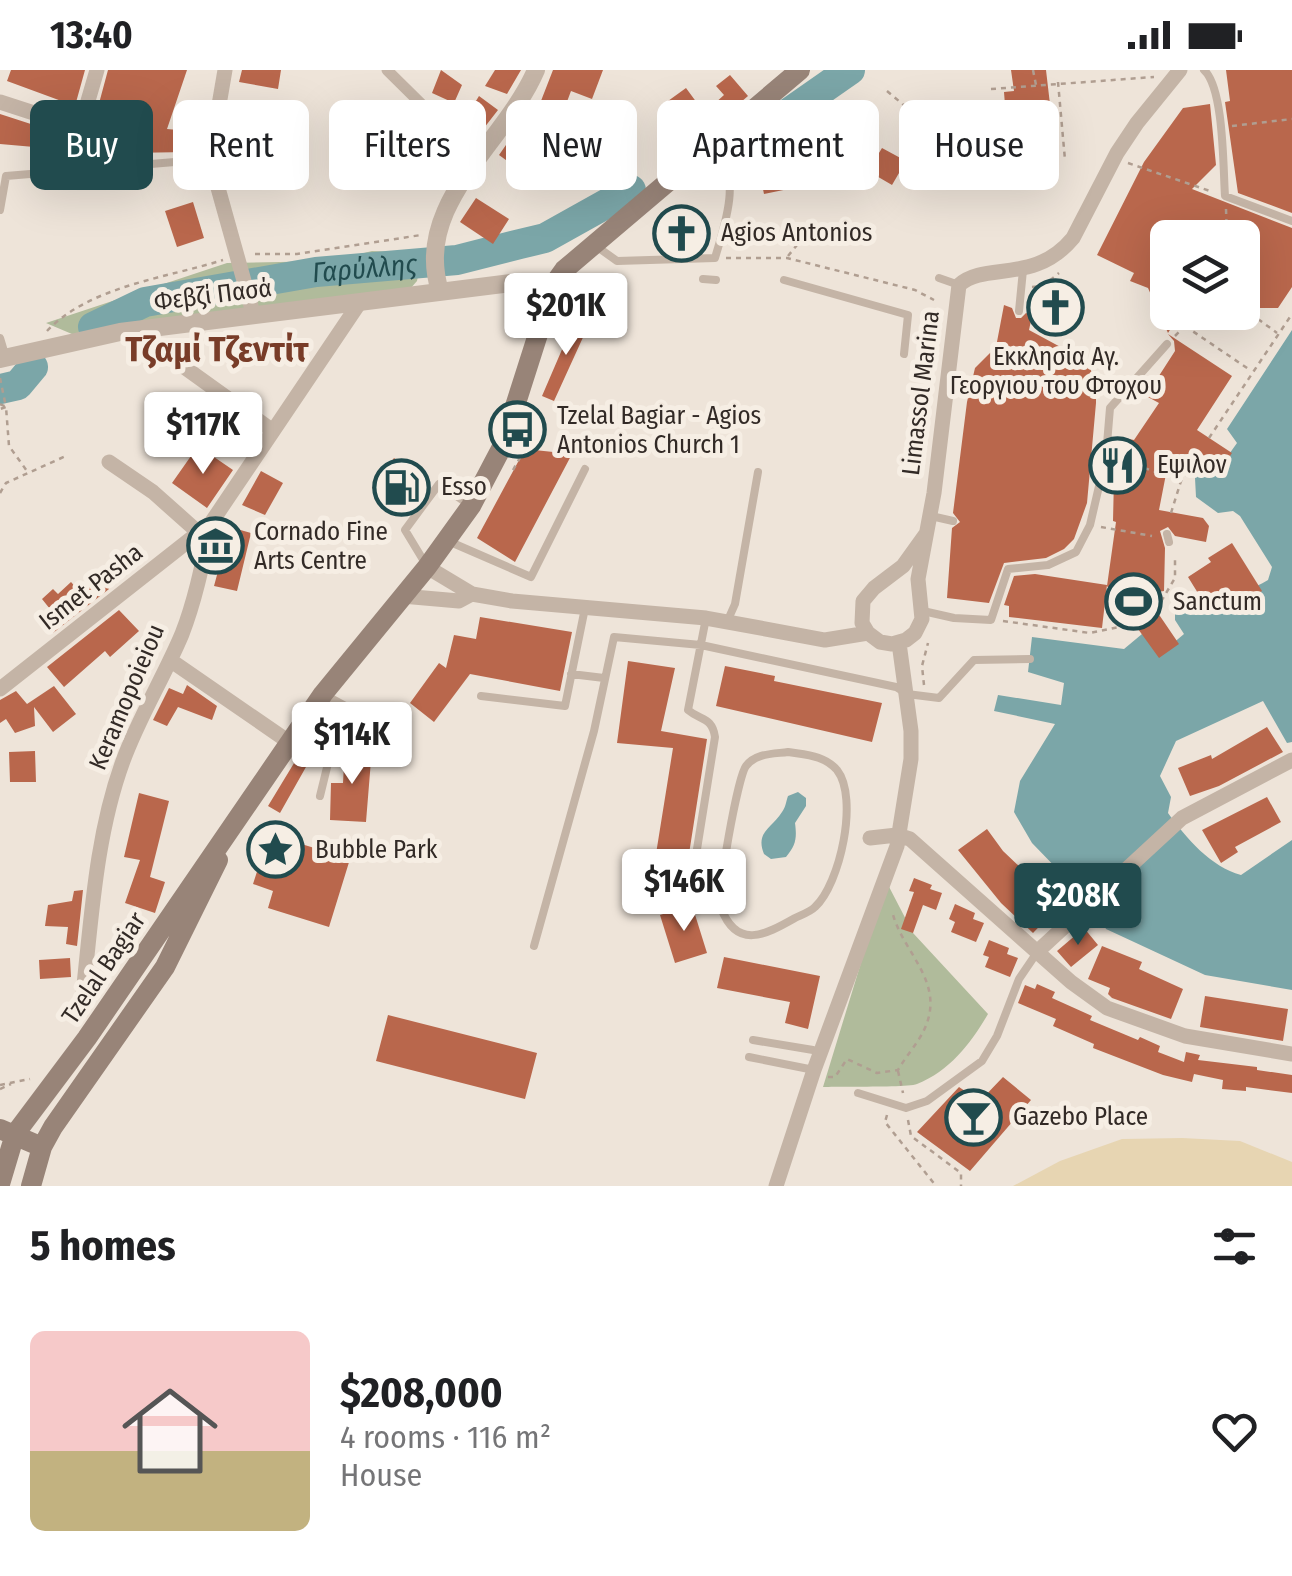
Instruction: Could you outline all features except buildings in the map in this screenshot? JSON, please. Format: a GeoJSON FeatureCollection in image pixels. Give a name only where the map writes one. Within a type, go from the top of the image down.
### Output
{"type":"FeatureCollection","features":[{"type":"Feature","properties":{"kind":"main road"},"geometry":{"type":"LineString","coordinates":[[770,100],[800,70]]}},
{"type":"Feature","properties":{"kind":"main road"},"geometry":{"type":"LineString","coordinates":[[554,284],[564,270],[659,190]]}},
{"type":"Feature","properties":{"kind":"main road","name":"Tzelal Bagiar"},"geometry":{"type":"LineString","coordinates":[[7,1132],[87,1038],[323,694],[428,567],[472,506],[507,434],[554,284]]}},
{"type":"Feature","properties":{"kind":"main road","name":"Tzelal Bagiar"},"geometry":{"type":"LineString","coordinates":[[31,1186],[42,1147],[165,967],[232,829]]}},
{"type":"Feature","properties":{"kind":"main road"},"geometry":{"type":"LineString","coordinates":[[0,1184],[7,1132],[42,1147]]}},
{"type":"Feature","properties":{"kind":"street"},"geometry":{"type":"LineString","coordinates":[[0,102],[77,127],[97,70]]}},
{"type":"Feature","properties":{"kind":"street"},"geometry":{"type":"LineString","coordinates":[[221,100],[225,70]]}},
{"type":"Feature","properties":{"kind":"street"},"geometry":{"type":"LineString","coordinates":[[387,70],[417,100]]}},
{"type":"Feature","properties":{"kind":"street"},"geometry":{"type":"LineString","coordinates":[[486,150],[512,116],[536,70]]}},
{"type":"Feature","properties":{"kind":"street","name":"Limassol Marina"},"geometry":{"type":"LineString","coordinates":[[899,643],[915,633],[920,604],[960,286],[973,278],[1023,270],[1050,260],[1072,238],[1118,153],[1178,73]]}},
{"type":"Feature","properties":{"kind":"street"},"geometry":{"type":"LineString","coordinates":[[216,190],[251,305]]}},
{"type":"Feature","properties":{"kind":"street"},"geometry":{"type":"LineString","coordinates":[[438,285],[434,251],[437,232],[443,212],[458,190]]}},
{"type":"Feature","properties":{"kind":"street","name":"Φεβζί Πασά"},"geometry":{"type":"LineString","coordinates":[[3,358],[251,305],[360,302],[438,285],[554,284]]}},
{"type":"Feature","properties":{"kind":"street"},"geometry":{"type":"LineString","coordinates":[[109,462],[205,528],[360,302]]}},
{"type":"Feature","properties":{"kind":"street"},"geometry":{"type":"LineString","coordinates":[[159,349],[273,431]]}},
{"type":"Feature","properties":{"kind":"street","name":"Keramopoieiou"},"geometry":{"type":"LineString","coordinates":[[81,1012],[100,851],[113,793],[196,594],[205,528]]}},
{"type":"Feature","properties":{"kind":"street","name":"Ismet Pasha"},"geometry":{"type":"LineString","coordinates":[[0,689],[205,528]]}},
{"type":"Feature","properties":{"kind":"street","name":"Limassol Marina"},"geometry":{"type":"LineString","coordinates":[[868,632],[861,617],[863,601],[904,566],[926,534]]}},
{"type":"Feature","properties":{"kind":"street"},"geometry":{"type":"LineString","coordinates":[[428,567],[472,594],[706,618],[825,640],[868,632],[884,643],[899,643],[911,759],[897,846],[766,1186]]}},
{"type":"Feature","properties":{"kind":"street"},"geometry":{"type":"LineString","coordinates":[[883,583],[902,584],[920,604]]}},
{"type":"Feature","properties":{"kind":"street"},"geometry":{"type":"LineString","coordinates":[[402,596],[458,601],[472,594]]}},
{"type":"Feature","properties":{"kind":"street"},"geometry":{"type":"LineString","coordinates":[[170,660],[289,742]]}},
{"type":"Feature","properties":{"kind":"street"},"geometry":{"type":"LineString","coordinates":[[1038,951],[1182,818],[1292,760]]}},
{"type":"Feature","properties":{"kind":"street"},"geometry":{"type":"LineString","coordinates":[[776,1186],[813,1072],[813,1050],[889,844],[897,835]]}},
{"type":"Feature","properties":{"kind":"street"},"geometry":{"type":"LineString","coordinates":[[870,838],[910,838],[1090,997],[1122,1015],[1184,1036],[1292,1054]]}},
{"type":"Feature","properties":{"kind":"lane"},"geometry":{"type":"LineString","coordinates":[[1204,70],[1212,77],[1225,196],[1292,221]]}},
{"type":"Feature","properties":{"kind":"lane"},"geometry":{"type":"LineString","coordinates":[[0,210],[6,176],[173,162]]}},
{"type":"Feature","properties":{"kind":"lane"},"geometry":{"type":"LineString","coordinates":[[594,245],[616,261],[715,258],[727,218],[729,190]]}},
{"type":"Feature","properties":{"kind":"lane"},"geometry":{"type":"LineString","coordinates":[[1019,311],[1023,270]]}},
{"type":"Feature","properties":{"kind":"lane"},"geometry":{"type":"LineString","coordinates":[[939,278],[960,286]]}},
{"type":"Feature","properties":{"kind":"lane"},"geometry":{"type":"LineString","coordinates":[[703,279],[716,280]]}},
{"type":"Feature","properties":{"kind":"lane"},"geometry":{"type":"LineString","coordinates":[[784,280],[908,315],[904,354]]}},
{"type":"Feature","properties":{"kind":"lane"},"geometry":{"type":"LineString","coordinates":[[0,338],[3,358]]}},
{"type":"Feature","properties":{"kind":"lane"},"geometry":{"type":"LineString","coordinates":[[920,604],[954,618],[991,620],[1008,570],[1048,565],[1076,552],[1090,525],[1106,456],[1110,408],[1167,344]]}},
{"type":"Feature","properties":{"kind":"lane"},"geometry":{"type":"LineString","coordinates":[[448,541],[531,577],[585,469]]}},
{"type":"Feature","properties":{"kind":"lane"},"geometry":{"type":"LineString","coordinates":[[727,622],[734,604],[758,472]]}},
{"type":"Feature","properties":{"kind":"lane"},"geometry":{"type":"LineString","coordinates":[[428,567],[405,530],[439,484],[472,506]]}},
{"type":"Feature","properties":{"kind":"lane"},"geometry":{"type":"LineString","coordinates":[[931,516],[952,520]]}},
{"type":"Feature","properties":{"kind":"lane"},"geometry":{"type":"LineString","coordinates":[[481,696],[566,706],[584,608]]}},
{"type":"Feature","properties":{"kind":"lane"},"geometry":{"type":"LineString","coordinates":[[693,874],[716,737],[708,719],[688,710],[706,618]]}},
{"type":"Feature","properties":{"kind":"lane"},"geometry":{"type":"LineString","coordinates":[[534,946],[594,731],[614,637],[701,645],[938,698],[974,660],[1030,659]]}},
{"type":"Feature","properties":{"kind":"lane"},"geometry":{"type":"LineString","coordinates":[[571,674],[604,678]]}},
{"type":"Feature","properties":{"kind":"lane"},"geometry":{"type":"LineString","coordinates":[[323,694],[342,706],[371,709]]}},
{"type":"Feature","properties":{"kind":"lane"},"geometry":{"type":"LineString","coordinates":[[320,796],[342,706]]}},
{"type":"Feature","properties":{"kind":"lane"},"geometry":{"type":"LineString","coordinates":[[788,752],[821,757],[836,769],[845,784],[844,838],[832,881],[815,907],[770,933],[752,936],[726,922],[718,901],[735,809],[744,768],[759,755],[788,752]]}},
{"type":"Feature","properties":{"kind":"lane"},"geometry":{"type":"LineString","coordinates":[[844,838],[870,838]]}},
{"type":"Feature","properties":{"kind":"lane"},"geometry":{"type":"LineString","coordinates":[[858,1093],[906,1108],[927,1101],[982,1060],[997,1036],[1019,979],[1038,951]]}},
{"type":"Feature","properties":{"kind":"lane"},"geometry":{"type":"LineString","coordinates":[[753,1040],[813,1050]]}},
{"type":"Feature","properties":{"kind":"lane"},"geometry":{"type":"LineString","coordinates":[[749,1057],[813,1072]]}},
{"type":"Feature","properties":{"kind":"path"},"geometry":{"type":"LineString","coordinates":[[1033,70],[1036,86]]}},
{"type":"Feature","properties":{"kind":"path"},"geometry":{"type":"LineString","coordinates":[[992,89],[1178,73]]}},
{"type":"Feature","properties":{"kind":"path"},"geometry":{"type":"LineString","coordinates":[[1058,82],[1065,160]]}},
{"type":"Feature","properties":{"kind":"path"},"geometry":{"type":"LineString","coordinates":[[887,91],[899,101]]}},
{"type":"Feature","properties":{"kind":"path"},"geometry":{"type":"LineString","coordinates":[[1220,127],[1292,119]]}},
{"type":"Feature","properties":{"kind":"path"},"geometry":{"type":"LineString","coordinates":[[1121,171],[1134,151]]}},
{"type":"Feature","properties":{"kind":"path"},"geometry":{"type":"LineString","coordinates":[[1127,162],[1225,196],[1226,220]]}},
{"type":"Feature","properties":{"kind":"path"},"geometry":{"type":"LineString","coordinates":[[45,333],[66,313],[101,298],[239,259],[437,232]]}},
{"type":"Feature","properties":{"kind":"path"},"geometry":{"type":"LineString","coordinates":[[788,258],[801,240]]}},
{"type":"Feature","properties":{"kind":"path"},"geometry":{"type":"LineString","coordinates":[[715,258],[788,258],[914,290],[934,300]]}},
{"type":"Feature","properties":{"kind":"path"},"geometry":{"type":"LineString","coordinates":[[1022,288],[1043,286],[1064,268]]}},
{"type":"Feature","properties":{"kind":"path"},"geometry":{"type":"LineString","coordinates":[[575,298],[608,284]]}},
{"type":"Feature","properties":{"kind":"path"},"geometry":{"type":"LineString","coordinates":[[1209,438],[1292,314]]}},
{"type":"Feature","properties":{"kind":"path"},"geometry":{"type":"LineString","coordinates":[[1260,321],[1278,334]]}},
{"type":"Feature","properties":{"kind":"path"},"geometry":{"type":"LineString","coordinates":[[1167,344],[1181,330]]}},
{"type":"Feature","properties":{"kind":"path"},"geometry":{"type":"LineString","coordinates":[[1191,330],[1253,372]]}},
{"type":"Feature","properties":{"kind":"path"},"geometry":{"type":"LineString","coordinates":[[0,378],[1,404]]}},
{"type":"Feature","properties":{"kind":"path"},"geometry":{"type":"LineString","coordinates":[[1,404],[6,406]]}},
{"type":"Feature","properties":{"kind":"path"},"geometry":{"type":"LineString","coordinates":[[1,404],[6,406]]}},
{"type":"Feature","properties":{"kind":"path"},"geometry":{"type":"LineString","coordinates":[[6,406],[10,446],[28,472]]}},
{"type":"Feature","properties":{"kind":"path"},"geometry":{"type":"LineString","coordinates":[[1172,512],[1181,480],[1199,452]]}},
{"type":"Feature","properties":{"kind":"path"},"geometry":{"type":"LineString","coordinates":[[0,492],[6,483],[68,455]]}},
{"type":"Feature","properties":{"kind":"path"},"geometry":{"type":"LineString","coordinates":[[1122,460],[1181,480]]}},
{"type":"Feature","properties":{"kind":"path"},"geometry":{"type":"LineString","coordinates":[[1090,525],[1168,538],[1176,559],[1175,578],[1156,610]]}},
{"type":"Feature","properties":{"kind":"path"},"geometry":{"type":"LineString","coordinates":[[991,620],[1090,632],[1134,624]]}},
{"type":"Feature","properties":{"kind":"path"},"geometry":{"type":"LineString","coordinates":[[892,911],[895,925],[924,972],[932,996],[923,1032],[898,1070],[912,1136],[960,1173],[960,1186]]}},
{"type":"Feature","properties":{"kind":"path"},"geometry":{"type":"LineString","coordinates":[[813,1072],[835,1077],[847,1058],[877,1074],[898,1070]]}},
{"type":"Feature","properties":{"kind":"path"},"geometry":{"type":"LineString","coordinates":[[0,1087],[34,1078]]}},
{"type":"Feature","properties":{"kind":"path"},"geometry":{"type":"LineString","coordinates":[[888,1104],[886,1122],[936,1186]]}},
{"type":"Feature","properties":{"kind":"green space"},"geometry":{"type":"Polygon","coordinates":[[[372,251],[423,253],[417,281],[410,289],[79,337],[46,323],[227,263],[332,261],[372,251]]]}},
{"type":"Feature","properties":{"kind":"green space"},"geometry":{"type":"Polygon","coordinates":[[[886,881],[913,933],[988,1014],[958,1055],[940,1072],[917,1084],[823,1087],[886,881]]]}},
{"type":"Feature","properties":{"kind":"sand"},"geometry":{"type":"Polygon","coordinates":[[[1122,1139],[1240,1141],[1292,1162],[1292,1186],[1013,1186],[1060,1161],[1122,1139]]]}},
{"type":"Feature","properties":{"kind":"water"},"geometry":{"type":"Polygon","coordinates":[[[1292,330],[1292,742],[1287,743],[1263,701],[1176,741],[1160,776],[1171,797],[1168,813],[1200,850],[1230,871],[1241,875],[1292,840],[1292,990],[1205,975],[1106,929],[1097,910],[1032,843],[1014,812],[1020,781],[1055,724],[994,711],[998,695],[1061,705],[1064,683],[1028,672],[1032,637],[1124,649],[1142,634],[1165,650],[1184,634],[1175,614],[1268,580],[1272,567],[1240,516],[1233,511],[1218,513],[1196,497],[1195,478],[1207,456],[1227,457],[1237,443],[1227,429],[1292,330]]]}},
{"type":"Feature","properties":{"kind":"water"},"geometry":{"type":"Polygon","coordinates":[[[798,792],[806,798],[806,806],[795,823],[794,845],[786,857],[771,859],[764,854],[763,835],[783,810],[788,796],[798,792]]]}},
{"type":"Feature","properties":{"kind":"waterway","name":"Γαρύλλης"},"geometry":{"type":"LineString","coordinates":[[807,100],[850,70]]}},
{"type":"Feature","properties":{"kind":"waterway","name":"Γαρύλλης"},"geometry":{"type":"LineString","coordinates":[[93,327],[145,302],[316,272],[457,260],[545,238],[631,190]]}},
{"type":"Feature","properties":{"kind":"waterway","name":"Γαρύλλης"},"geometry":{"type":"LineString","coordinates":[[0,389],[18,385],[33,367]]}},
{"type":"Feature","properties":{"kind":"place","name":"Agios Antonios"},"geometry":{"type":"Point","coordinates":[682,233]}},
{"type":"Feature","properties":{"kind":"place","name":"Εκκλησία Αγ. Γεοργιου του Φτοχου"},"geometry":{"type":"Point","coordinates":[1056,308]}},
{"type":"Feature","properties":{"kind":"place","name":"Tzelal Bagiar - Agios Antonios Church 1"},"geometry":{"type":"Point","coordinates":[518,430]}},
{"type":"Feature","properties":{"kind":"place","name":"Εψιλον"},"geometry":{"type":"Point","coordinates":[1118,465]}},
{"type":"Feature","properties":{"kind":"place","name":"Esso"},"geometry":{"type":"Point","coordinates":[402,487]}},
{"type":"Feature","properties":{"kind":"place","name":"Cornado Fine Arts Centre"},"geometry":{"type":"Point","coordinates":[215,546]}},
{"type":"Feature","properties":{"kind":"place","name":"Sanctum"},"geometry":{"type":"Point","coordinates":[1134,602]}},
{"type":"Feature","properties":{"kind":"place","name":"Bubble Park"},"geometry":{"type":"Point","coordinates":[276,850]}},
{"type":"Feature","properties":{"kind":"place","name":"Gazebo Place"},"geometry":{"type":"Point","coordinates":[974,1117]}},
{"type":"Feature","properties":{"kind":"district","name":"Τζαμί Τζεντίτ"},"geometry":{"type":"Point","coordinates":[217,349]}}]}
